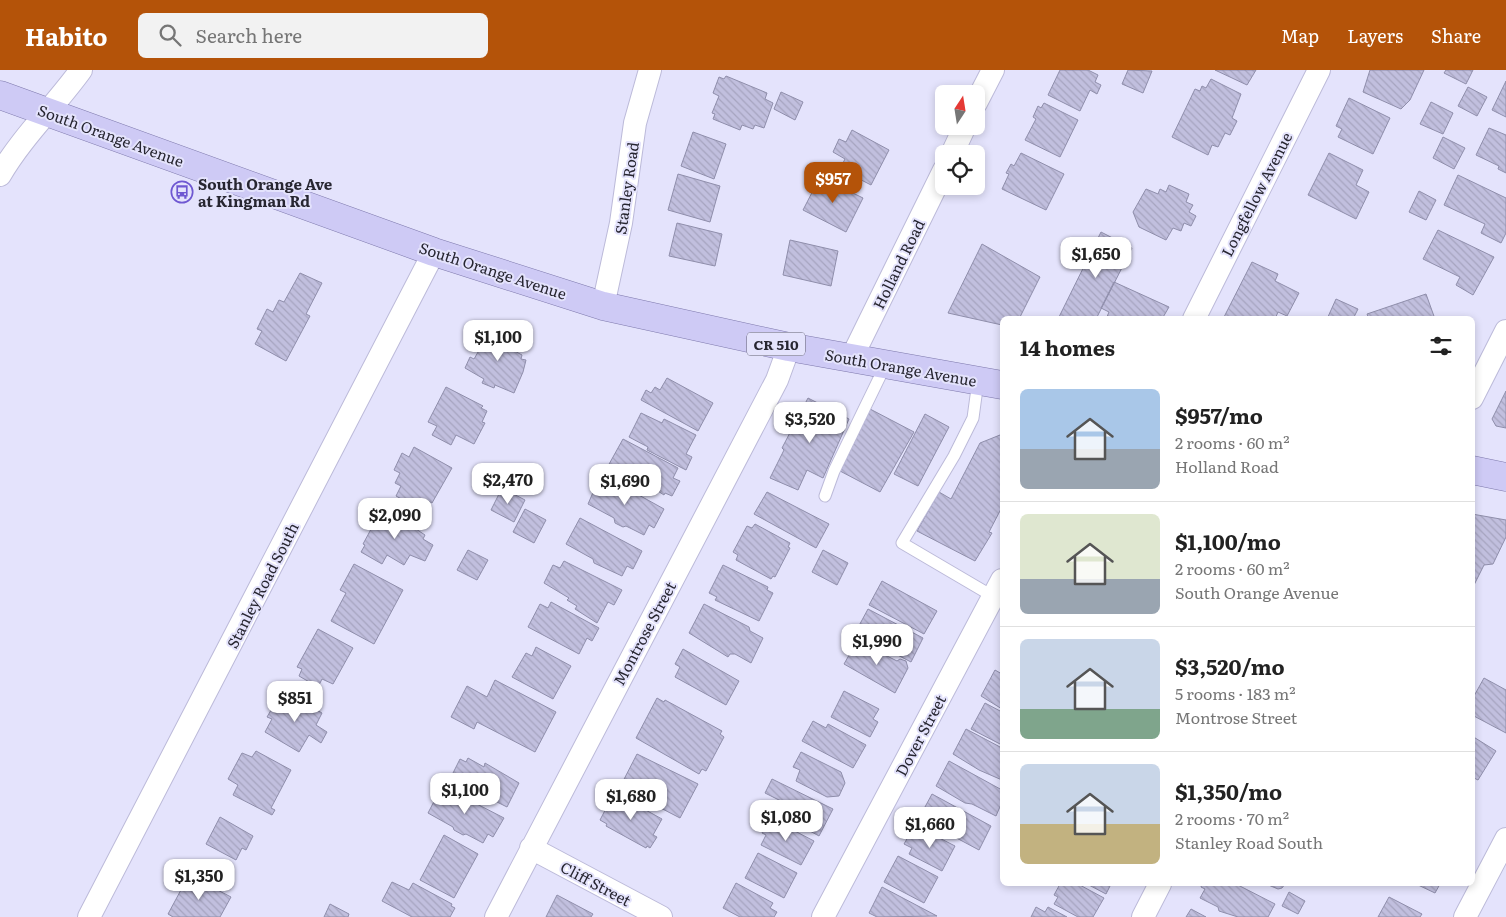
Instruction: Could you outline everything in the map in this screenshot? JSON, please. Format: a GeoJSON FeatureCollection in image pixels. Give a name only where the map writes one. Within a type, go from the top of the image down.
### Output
{"type":"FeatureCollection","features":[{"type":"Feature","properties":{"kind":"main road","name":"South Orange Avenue"},"geometry":{"type":"LineString","coordinates":[[0,95],[434,252],[603,306],[789,347],[990,383]]}},
{"type":"Feature","properties":{"kind":"main road"},"geometry":{"type":"LineString","coordinates":[[1475,471],[1506,477]]}},
{"type":"Feature","properties":{"kind":"street"},"geometry":{"type":"LineString","coordinates":[[0,175],[14,150],[49,112],[81,70]]}},
{"type":"Feature","properties":{"kind":"street","name":"Stanley Road"},"geometry":{"type":"LineString","coordinates":[[603,306],[620,232],[635,123],[650,70]]}},
{"type":"Feature","properties":{"kind":"street"},"geometry":{"type":"LineString","coordinates":[[985,86],[993,70]]}},
{"type":"Feature","properties":{"kind":"street","name":"Longfellow Avenue"},"geometry":{"type":"LineString","coordinates":[[1196,316],[1319,70]]}},
{"type":"Feature","properties":{"kind":"street","name":"Holland Road"},"geometry":{"type":"LineString","coordinates":[[852,358],[935,188]]}},
{"type":"Feature","properties":{"kind":"street","name":"Stanley Road South"},"geometry":{"type":"LineString","coordinates":[[90,917],[434,252]]}},
{"type":"Feature","properties":{"kind":"street"},"geometry":{"type":"LineString","coordinates":[[1475,392],[1506,331]]}},
{"type":"Feature","properties":{"kind":"street","name":"Montrose Street"},"geometry":{"type":"LineString","coordinates":[[496,917],[777,380],[789,347]]}},
{"type":"Feature","properties":{"kind":"street","name":"Dover Street"},"geometry":{"type":"LineString","coordinates":[[823,917],[998,588]]}},
{"type":"Feature","properties":{"kind":"street"},"geometry":{"type":"LineString","coordinates":[[1465,917],[1506,839]]}},
{"type":"Feature","properties":{"kind":"street","name":"Cliff Street"},"geometry":{"type":"LineString","coordinates":[[531,848],[661,917]]}},
{"type":"Feature","properties":{"kind":"street"},"geometry":{"type":"LineString","coordinates":[[1143,917],[1159,886]]}},
{"type":"Feature","properties":{"kind":"lane"},"geometry":{"type":"LineString","coordinates":[[825,496],[834,471],[886,363]]}},
{"type":"Feature","properties":{"kind":"lane"},"geometry":{"type":"LineString","coordinates":[[990,383],[954,456],[902,543],[998,588]]}},
{"type":"Feature","properties":{"kind":"building"},"geometry":{"type":"Polygon","coordinates":[[[1060,70],[1088,70],[1098,75],[1095,82],[1101,85],[1097,94],[1090,90],[1080,111],[1048,95],[1060,70]]]}},
{"type":"Feature","properties":{"kind":"building"},"geometry":{"type":"Polygon","coordinates":[[[1128,70],[1152,71],[1143,93],[1122,84],[1128,70]]]}},
{"type":"Feature","properties":{"kind":"building"},"geometry":{"type":"Polygon","coordinates":[[[1215,70],[1256,70],[1247,85],[1215,70]]]}},
{"type":"Feature","properties":{"kind":"building"},"geometry":{"type":"Polygon","coordinates":[[[1370,70],[1424,70],[1410,100],[1401,109],[1363,92],[1370,70]]]}},
{"type":"Feature","properties":{"kind":"building"},"geometry":{"type":"Polygon","coordinates":[[[1446,70],[1473,70],[1466,84],[1444,73],[1446,70]]]}},
{"type":"Feature","properties":{"kind":"building"},"geometry":{"type":"Polygon","coordinates":[[[726,76],[767,93],[765,99],[773,103],[764,128],[755,125],[753,129],[742,125],[740,130],[713,119],[715,114],[712,113],[719,96],[713,93],[719,77],[724,79],[726,76]]]}},
{"type":"Feature","properties":{"kind":"building"},"geometry":{"type":"Polygon","coordinates":[[[1211,79],[1241,94],[1232,118],[1237,121],[1230,135],[1225,133],[1218,147],[1212,145],[1208,155],[1172,137],[1195,89],[1200,91],[1202,86],[1206,88],[1211,79]]]}},
{"type":"Feature","properties":{"kind":"building"},"geometry":{"type":"Polygon","coordinates":[[[1506,81],[1506,117],[1492,110],[1506,81]]]}},
{"type":"Feature","properties":{"kind":"building"},"geometry":{"type":"Polygon","coordinates":[[[1468,87],[1487,97],[1477,116],[1458,106],[1468,87]]]}},
{"type":"Feature","properties":{"kind":"building"},"geometry":{"type":"Polygon","coordinates":[[[781,92],[803,102],[795,120],[774,109],[781,92]]]}},
{"type":"Feature","properties":{"kind":"building"},"geometry":{"type":"Polygon","coordinates":[[[1349,98],[1390,118],[1373,154],[1338,137],[1342,129],[1336,126],[1349,98]]]}},
{"type":"Feature","properties":{"kind":"building"},"geometry":{"type":"Polygon","coordinates":[[[1431,102],[1453,113],[1443,134],[1420,124],[1431,102]]]}},
{"type":"Feature","properties":{"kind":"building"},"geometry":{"type":"Polygon","coordinates":[[[1044,103],[1078,120],[1060,157],[1025,140],[1036,119],[1033,117],[1038,106],[1041,108],[1044,103]]]}},
{"type":"Feature","properties":{"kind":"building"},"geometry":{"type":"Polygon","coordinates":[[[1489,128],[1506,135],[1506,173],[1498,169],[1499,166],[1476,155],[1489,128]]]}},
{"type":"Feature","properties":{"kind":"building"},"geometry":{"type":"Polygon","coordinates":[[[852,130],[889,150],[871,185],[840,169],[845,159],[833,152],[839,139],[846,142],[852,130]]]}},
{"type":"Feature","properties":{"kind":"building"},"geometry":{"type":"Polygon","coordinates":[[[693,132],[726,144],[714,179],[681,166],[693,132]]]}},
{"type":"Feature","properties":{"kind":"building"},"geometry":{"type":"Polygon","coordinates":[[[1443,137],[1465,148],[1454,169],[1433,158],[1443,137]]]}},
{"type":"Feature","properties":{"kind":"building"},"geometry":{"type":"Polygon","coordinates":[[[1021,153],[1064,174],[1046,210],[1002,189],[1009,174],[1006,173],[1011,164],[1014,166],[1021,153]]]}},
{"type":"Feature","properties":{"kind":"building"},"geometry":{"type":"Polygon","coordinates":[[[1329,153],[1363,170],[1356,185],[1369,192],[1356,219],[1308,195],[1329,153]]]}},
{"type":"Feature","properties":{"kind":"building"},"geometry":{"type":"Polygon","coordinates":[[[678,174],[720,186],[710,222],[668,210],[678,174]]]}},
{"type":"Feature","properties":{"kind":"building"},"geometry":{"type":"Polygon","coordinates":[[[1458,175],[1506,198],[1506,233],[1501,243],[1481,233],[1485,224],[1444,205],[1458,175]]]}},
{"type":"Feature","properties":{"kind":"building"},"geometry":{"type":"Polygon","coordinates":[[[820,177],[863,198],[846,232],[803,210],[820,177]]]}},
{"type":"Feature","properties":{"kind":"building"},"geometry":{"type":"Polygon","coordinates":[[[1169,185],[1189,194],[1186,202],[1193,205],[1189,212],[1196,216],[1191,226],[1184,223],[1181,231],[1173,228],[1166,240],[1139,227],[1133,212],[1146,189],[1158,194],[1160,189],[1166,192],[1169,185]]]}},
{"type":"Feature","properties":{"kind":"building"},"geometry":{"type":"Polygon","coordinates":[[[1419,191],[1436,200],[1426,220],[1409,212],[1419,191]]]}},
{"type":"Feature","properties":{"kind":"building"},"geometry":{"type":"Polygon","coordinates":[[[677,223],[722,234],[715,266],[669,256],[677,223]]]}},
{"type":"Feature","properties":{"kind":"building"},"geometry":{"type":"Polygon","coordinates":[[[1438,230],[1494,257],[1473,295],[1456,285],[1460,277],[1423,259],[1438,230]]]}},
{"type":"Feature","properties":{"kind":"building"},"geometry":{"type":"Polygon","coordinates":[[[1101,232],[1132,248],[1098,316],[1059,316],[1101,232]]]}},
{"type":"Feature","properties":{"kind":"building"},"geometry":{"type":"Polygon","coordinates":[[[790,240],[838,251],[831,286],[783,275],[790,240]]]}},
{"type":"Feature","properties":{"kind":"building"},"geometry":{"type":"Polygon","coordinates":[[[982,244],[1040,277],[1020,316],[1000,316],[1000,325],[948,313],[982,244]]]}},
{"type":"Feature","properties":{"kind":"building"},"geometry":{"type":"Polygon","coordinates":[[[1252,262],[1278,274],[1275,281],[1299,293],[1287,316],[1278,312],[1276,316],[1225,316],[1252,262]]]}},
{"type":"Feature","properties":{"kind":"building"},"geometry":{"type":"Polygon","coordinates":[[[300,273],[322,283],[306,314],[310,316],[286,361],[255,344],[262,331],[257,329],[267,309],[273,312],[279,300],[284,302],[300,273]]]}},
{"type":"Feature","properties":{"kind":"building"},"geometry":{"type":"Polygon","coordinates":[[[1114,282],[1169,307],[1164,316],[1107,316],[1109,312],[1101,308],[1114,282]]]}},
{"type":"Feature","properties":{"kind":"building"},"geometry":{"type":"Polygon","coordinates":[[[1426,294],[1434,316],[1368,316],[1367,314],[1426,294]]]}},
{"type":"Feature","properties":{"kind":"building"},"geometry":{"type":"Polygon","coordinates":[[[1336,299],[1358,309],[1354,316],[1328,316],[1336,299]]]}},
{"type":"Feature","properties":{"kind":"building"},"geometry":{"type":"Polygon","coordinates":[[[492,328],[514,338],[509,348],[522,355],[521,359],[526,360],[514,393],[495,385],[494,388],[482,383],[484,379],[465,368],[470,357],[474,359],[492,328]]]}},
{"type":"Feature","properties":{"kind":"building"},"geometry":{"type":"Polygon","coordinates":[[[667,378],[713,403],[698,431],[641,400],[646,390],[651,393],[655,387],[660,390],[667,378]]]}},
{"type":"Feature","properties":{"kind":"building"},"geometry":{"type":"Polygon","coordinates":[[[446,387],[483,406],[481,408],[487,411],[482,422],[485,423],[474,444],[456,435],[451,445],[432,435],[437,426],[428,422],[446,387]]]}},
{"type":"Feature","properties":{"kind":"building"},"geometry":{"type":"Polygon","coordinates":[[[1506,391],[1506,428],[1496,426],[1492,419],[1506,391]]]}},
{"type":"Feature","properties":{"kind":"building"},"geometry":{"type":"Polygon","coordinates":[[[808,398],[849,419],[823,478],[807,470],[798,490],[770,478],[784,450],[782,448],[808,398]]]}},
{"type":"Feature","properties":{"kind":"building"},"geometry":{"type":"Polygon","coordinates":[[[870,409],[914,432],[880,492],[840,471],[870,409]]]}},
{"type":"Feature","properties":{"kind":"building"},"geometry":{"type":"Polygon","coordinates":[[[641,413],[662,423],[664,419],[696,435],[686,454],[692,457],[686,470],[647,450],[648,447],[629,437],[641,413]]]}},
{"type":"Feature","properties":{"kind":"building"},"geometry":{"type":"Polygon","coordinates":[[[925,414],[949,427],[918,486],[894,474],[925,414]]]}},
{"type":"Feature","properties":{"kind":"building"},"geometry":{"type":"Polygon","coordinates":[[[1000,435],[1000,511],[989,532],[992,533],[975,561],[917,531],[939,492],[951,499],[980,443],[1000,435]]]}},
{"type":"Feature","properties":{"kind":"building"},"geometry":{"type":"Polygon","coordinates":[[[623,439],[678,468],[673,478],[680,481],[672,496],[665,493],[664,495],[647,484],[642,485],[627,473],[626,476],[608,466],[623,439]]]}},
{"type":"Feature","properties":{"kind":"building"},"geometry":{"type":"Polygon","coordinates":[[[414,447],[452,468],[432,503],[425,499],[420,509],[396,496],[401,486],[395,483],[400,473],[394,470],[402,453],[409,457],[414,447]]]}},
{"type":"Feature","properties":{"kind":"building"},"geometry":{"type":"Polygon","coordinates":[[[601,474],[664,509],[654,528],[649,525],[644,535],[615,523],[614,518],[588,504],[601,474]]]}},
{"type":"Feature","properties":{"kind":"building"},"geometry":{"type":"Polygon","coordinates":[[[502,488],[525,500],[514,522],[491,510],[502,488]]]}},
{"type":"Feature","properties":{"kind":"building"},"geometry":{"type":"Polygon","coordinates":[[[767,492],[829,524],[816,548],[754,514],[767,492]]]}},
{"type":"Feature","properties":{"kind":"building"},"geometry":{"type":"Polygon","coordinates":[[[383,507],[425,535],[423,539],[433,545],[425,561],[410,555],[404,565],[387,555],[382,564],[361,552],[365,545],[363,544],[383,507]]]}},
{"type":"Feature","properties":{"kind":"building"},"geometry":{"type":"Polygon","coordinates":[[[525,509],[546,520],[534,543],[513,532],[525,509]]]}},
{"type":"Feature","properties":{"kind":"building"},"geometry":{"type":"Polygon","coordinates":[[[1475,515],[1506,520],[1506,537],[1493,564],[1484,565],[1475,583],[1475,515]]]}},
{"type":"Feature","properties":{"kind":"building"},"geometry":{"type":"Polygon","coordinates":[[[580,518],[642,551],[633,569],[627,566],[622,576],[594,563],[593,559],[566,544],[580,518]]]}},
{"type":"Feature","properties":{"kind":"building"},"geometry":{"type":"Polygon","coordinates":[[[755,524],[790,543],[788,547],[790,548],[775,577],[773,576],[771,579],[736,560],[738,555],[733,552],[747,526],[752,528],[755,524]]]}},
{"type":"Feature","properties":{"kind":"building"},"geometry":{"type":"Polygon","coordinates":[[[468,550],[488,560],[477,580],[457,570],[468,550]]]}},
{"type":"Feature","properties":{"kind":"building"},"geometry":{"type":"Polygon","coordinates":[[[823,550],[848,563],[837,585],[812,572],[823,550]]]}},
{"type":"Feature","properties":{"kind":"building"},"geometry":{"type":"Polygon","coordinates":[[[564,561],[622,590],[614,605],[608,602],[597,623],[575,609],[577,606],[567,600],[569,598],[544,583],[553,565],[560,568],[564,561]]]}},
{"type":"Feature","properties":{"kind":"building"},"geometry":{"type":"Polygon","coordinates":[[[354,564],[403,590],[374,644],[331,621],[346,593],[340,590],[354,564]]]}},
{"type":"Feature","properties":{"kind":"building"},"geometry":{"type":"Polygon","coordinates":[[[723,565],[768,587],[767,590],[773,593],[759,621],[715,600],[717,597],[709,593],[723,565]]]}},
{"type":"Feature","properties":{"kind":"building"},"geometry":{"type":"Polygon","coordinates":[[[882,581],[937,611],[924,634],[869,605],[882,581]]]}},
{"type":"Feature","properties":{"kind":"building"},"geometry":{"type":"Polygon","coordinates":[[[551,602],[599,628],[592,641],[587,638],[579,654],[528,627],[540,604],[548,608],[551,602]]]}},
{"type":"Feature","properties":{"kind":"building"},"geometry":{"type":"Polygon","coordinates":[[[704,604],[749,627],[750,631],[763,638],[751,663],[735,654],[730,654],[728,657],[689,633],[704,604]]]}},
{"type":"Feature","properties":{"kind":"building"},"geometry":{"type":"Polygon","coordinates":[[[868,609],[923,638],[911,662],[855,633],[868,609]]]}},
{"type":"Feature","properties":{"kind":"building"},"geometry":{"type":"Polygon","coordinates":[[[318,629],[353,648],[333,684],[322,679],[318,687],[299,676],[302,669],[297,667],[318,629]]]}},
{"type":"Feature","properties":{"kind":"building"},"geometry":{"type":"Polygon","coordinates":[[[857,641],[897,661],[900,659],[906,661],[908,668],[895,693],[844,664],[857,641]]]}},
{"type":"Feature","properties":{"kind":"building"},"geometry":{"type":"Polygon","coordinates":[[[536,647],[571,666],[553,699],[512,677],[526,653],[532,656],[536,647]]]}},
{"type":"Feature","properties":{"kind":"building"},"geometry":{"type":"Polygon","coordinates":[[[683,649],[739,681],[726,705],[675,677],[680,667],[675,664],[683,649]]]}},
{"type":"Feature","properties":{"kind":"building"},"geometry":{"type":"Polygon","coordinates":[[[995,670],[1000,673],[1000,708],[981,696],[995,670]]]}},
{"type":"Feature","properties":{"kind":"building"},"geometry":{"type":"Polygon","coordinates":[[[1484,678],[1506,690],[1506,733],[1475,717],[1475,694],[1484,678]]]}},
{"type":"Feature","properties":{"kind":"building"},"geometry":{"type":"Polygon","coordinates":[[[495,680],[556,712],[535,752],[477,722],[474,729],[451,717],[467,686],[487,697],[495,680]]]}},
{"type":"Feature","properties":{"kind":"building"},"geometry":{"type":"Polygon","coordinates":[[[844,691],[879,709],[873,719],[878,722],[870,737],[831,717],[844,691]]]}},
{"type":"Feature","properties":{"kind":"building"},"geometry":{"type":"Polygon","coordinates":[[[287,692],[322,713],[316,725],[327,732],[321,743],[309,735],[299,752],[265,732],[272,719],[267,717],[274,705],[279,707],[287,692]]]}},
{"type":"Feature","properties":{"kind":"building"},"geometry":{"type":"Polygon","coordinates":[[[657,698],[664,702],[665,700],[722,731],[720,734],[724,737],[706,771],[702,769],[699,774],[636,738],[657,698]]]}},
{"type":"Feature","properties":{"kind":"building"},"geometry":{"type":"Polygon","coordinates":[[[985,703],[1000,711],[1000,744],[971,729],[985,703]]]}},
{"type":"Feature","properties":{"kind":"building"},"geometry":{"type":"Polygon","coordinates":[[[813,721],[826,728],[828,724],[866,745],[853,768],[802,741],[813,721]]]}},
{"type":"Feature","properties":{"kind":"building"},"geometry":{"type":"Polygon","coordinates":[[[966,729],[1000,747],[1000,779],[979,770],[953,754],[966,729]]]}},
{"type":"Feature","properties":{"kind":"building"},"geometry":{"type":"Polygon","coordinates":[[[1475,738],[1496,751],[1478,780],[1475,778],[1475,738]]]}},
{"type":"Feature","properties":{"kind":"building"},"geometry":{"type":"Polygon","coordinates":[[[256,751],[291,770],[271,808],[275,810],[272,815],[233,795],[238,785],[228,779],[242,753],[252,757],[256,751]]]}},
{"type":"Feature","properties":{"kind":"building"},"geometry":{"type":"Polygon","coordinates":[[[801,752],[841,772],[845,783],[839,796],[827,797],[796,781],[800,770],[793,767],[801,752]]]}},
{"type":"Feature","properties":{"kind":"building"},"geometry":{"type":"Polygon","coordinates":[[[637,754],[698,784],[680,818],[620,787],[637,754]]]}},
{"type":"Feature","properties":{"kind":"building"},"geometry":{"type":"Polygon","coordinates":[[[468,758],[484,767],[485,763],[519,783],[507,807],[473,790],[474,787],[452,775],[460,759],[466,762],[468,758]]]}},
{"type":"Feature","properties":{"kind":"building"},"geometry":{"type":"Polygon","coordinates":[[[949,761],[1000,789],[1000,807],[996,816],[972,804],[965,803],[936,786],[949,761]]]}},
{"type":"Feature","properties":{"kind":"building"},"geometry":{"type":"Polygon","coordinates":[[[772,779],[833,809],[819,836],[779,814],[785,803],[765,793],[772,779]]]}},
{"type":"Feature","properties":{"kind":"building"},"geometry":{"type":"Polygon","coordinates":[[[442,786],[504,818],[493,837],[488,834],[483,843],[466,834],[463,835],[428,813],[442,786]]]}},
{"type":"Feature","properties":{"kind":"building"},"geometry":{"type":"Polygon","coordinates":[[[932,794],[991,826],[979,850],[919,818],[932,794]]]}},
{"type":"Feature","properties":{"kind":"building"},"geometry":{"type":"Polygon","coordinates":[[[613,795],[621,799],[622,797],[662,819],[653,835],[657,837],[650,848],[647,846],[646,848],[606,826],[607,824],[600,820],[613,795]]]}},
{"type":"Feature","properties":{"kind":"building"},"geometry":{"type":"Polygon","coordinates":[[[220,817],[253,836],[246,850],[242,848],[236,860],[206,844],[220,817]]]}},
{"type":"Feature","properties":{"kind":"building"},"geometry":{"type":"Polygon","coordinates":[[[770,818],[814,841],[801,865],[761,845],[766,835],[762,833],[770,818]]]}},
{"type":"Feature","properties":{"kind":"building"},"geometry":{"type":"Polygon","coordinates":[[[922,829],[955,846],[942,871],[909,854],[912,848],[904,844],[912,830],[919,834],[922,829]]]}},
{"type":"Feature","properties":{"kind":"building"},"geometry":{"type":"Polygon","coordinates":[[[444,835],[478,854],[454,898],[420,880],[444,835]]]}},
{"type":"Feature","properties":{"kind":"building"},"geometry":{"type":"Polygon","coordinates":[[[758,853],[797,873],[784,898],[745,878],[758,853]]]}},
{"type":"Feature","properties":{"kind":"building"},"geometry":{"type":"Polygon","coordinates":[[[898,856],[938,877],[924,903],[884,882],[898,856]]]}},
{"type":"Feature","properties":{"kind":"building"},"geometry":{"type":"Polygon","coordinates":[[[189,875],[231,897],[220,917],[173,917],[168,914],[189,875]]]}},
{"type":"Feature","properties":{"kind":"building"},"geometry":{"type":"Polygon","coordinates":[[[392,882],[409,890],[413,883],[452,904],[451,906],[455,908],[450,917],[412,917],[382,901],[392,882]]]}},
{"type":"Feature","properties":{"kind":"building"},"geometry":{"type":"Polygon","coordinates":[[[736,883],[773,903],[770,908],[777,912],[774,917],[740,917],[723,908],[736,883]]]}},
{"type":"Feature","properties":{"kind":"building"},"geometry":{"type":"Polygon","coordinates":[[[1059,886],[1082,886],[1104,898],[1093,917],[1078,917],[1054,904],[1058,897],[1054,895],[1059,886]]]}},
{"type":"Feature","properties":{"kind":"building"},"geometry":{"type":"Polygon","coordinates":[[[1091,886],[1110,886],[1106,894],[1091,886]]]}},
{"type":"Feature","properties":{"kind":"building"},"geometry":{"type":"Polygon","coordinates":[[[1240,886],[1275,904],[1268,917],[1238,917],[1219,911],[1218,907],[1200,898],[1205,889],[1201,887],[1240,886]]]}},
{"type":"Feature","properties":{"kind":"building"},"geometry":{"type":"Polygon","coordinates":[[[1271,886],[1284,886],[1278,889],[1271,886]]]}},
{"type":"Feature","properties":{"kind":"building"},"geometry":{"type":"Polygon","coordinates":[[[1420,886],[1439,886],[1435,893],[1420,886]]]}},
{"type":"Feature","properties":{"kind":"building"},"geometry":{"type":"Polygon","coordinates":[[[882,887],[937,916],[877,917],[869,913],[882,887]]]}},
{"type":"Feature","properties":{"kind":"building"},"geometry":{"type":"Polygon","coordinates":[[[1289,892],[1305,901],[1298,914],[1282,906],[1289,892]]]}},
{"type":"Feature","properties":{"kind":"building"},"geometry":{"type":"Polygon","coordinates":[[[557,895],[593,914],[591,917],[546,917],[557,895]]]}},
{"type":"Feature","properties":{"kind":"building"},"geometry":{"type":"Polygon","coordinates":[[[1389,897],[1422,914],[1420,917],[1378,917],[1389,897]]]}},
{"type":"Feature","properties":{"kind":"building"},"geometry":{"type":"Polygon","coordinates":[[[330,904],[349,914],[348,917],[324,917],[330,904]]]}},
{"type":"Feature","properties":{"kind":"building"},"geometry":{"type":"Polygon","coordinates":[[[1036,907],[1045,912],[1048,907],[1067,917],[1031,917],[1036,907]]]}},
{"type":"Feature","properties":{"kind":"building"},"geometry":{"type":"Polygon","coordinates":[[[1191,909],[1206,917],[1186,917],[1191,909]]]}},
{"type":"Feature","properties":{"kind":"place","name":"South Orange Ave at Kingman Rd"},"geometry":{"type":"Point","coordinates":[182,192]}}]}
